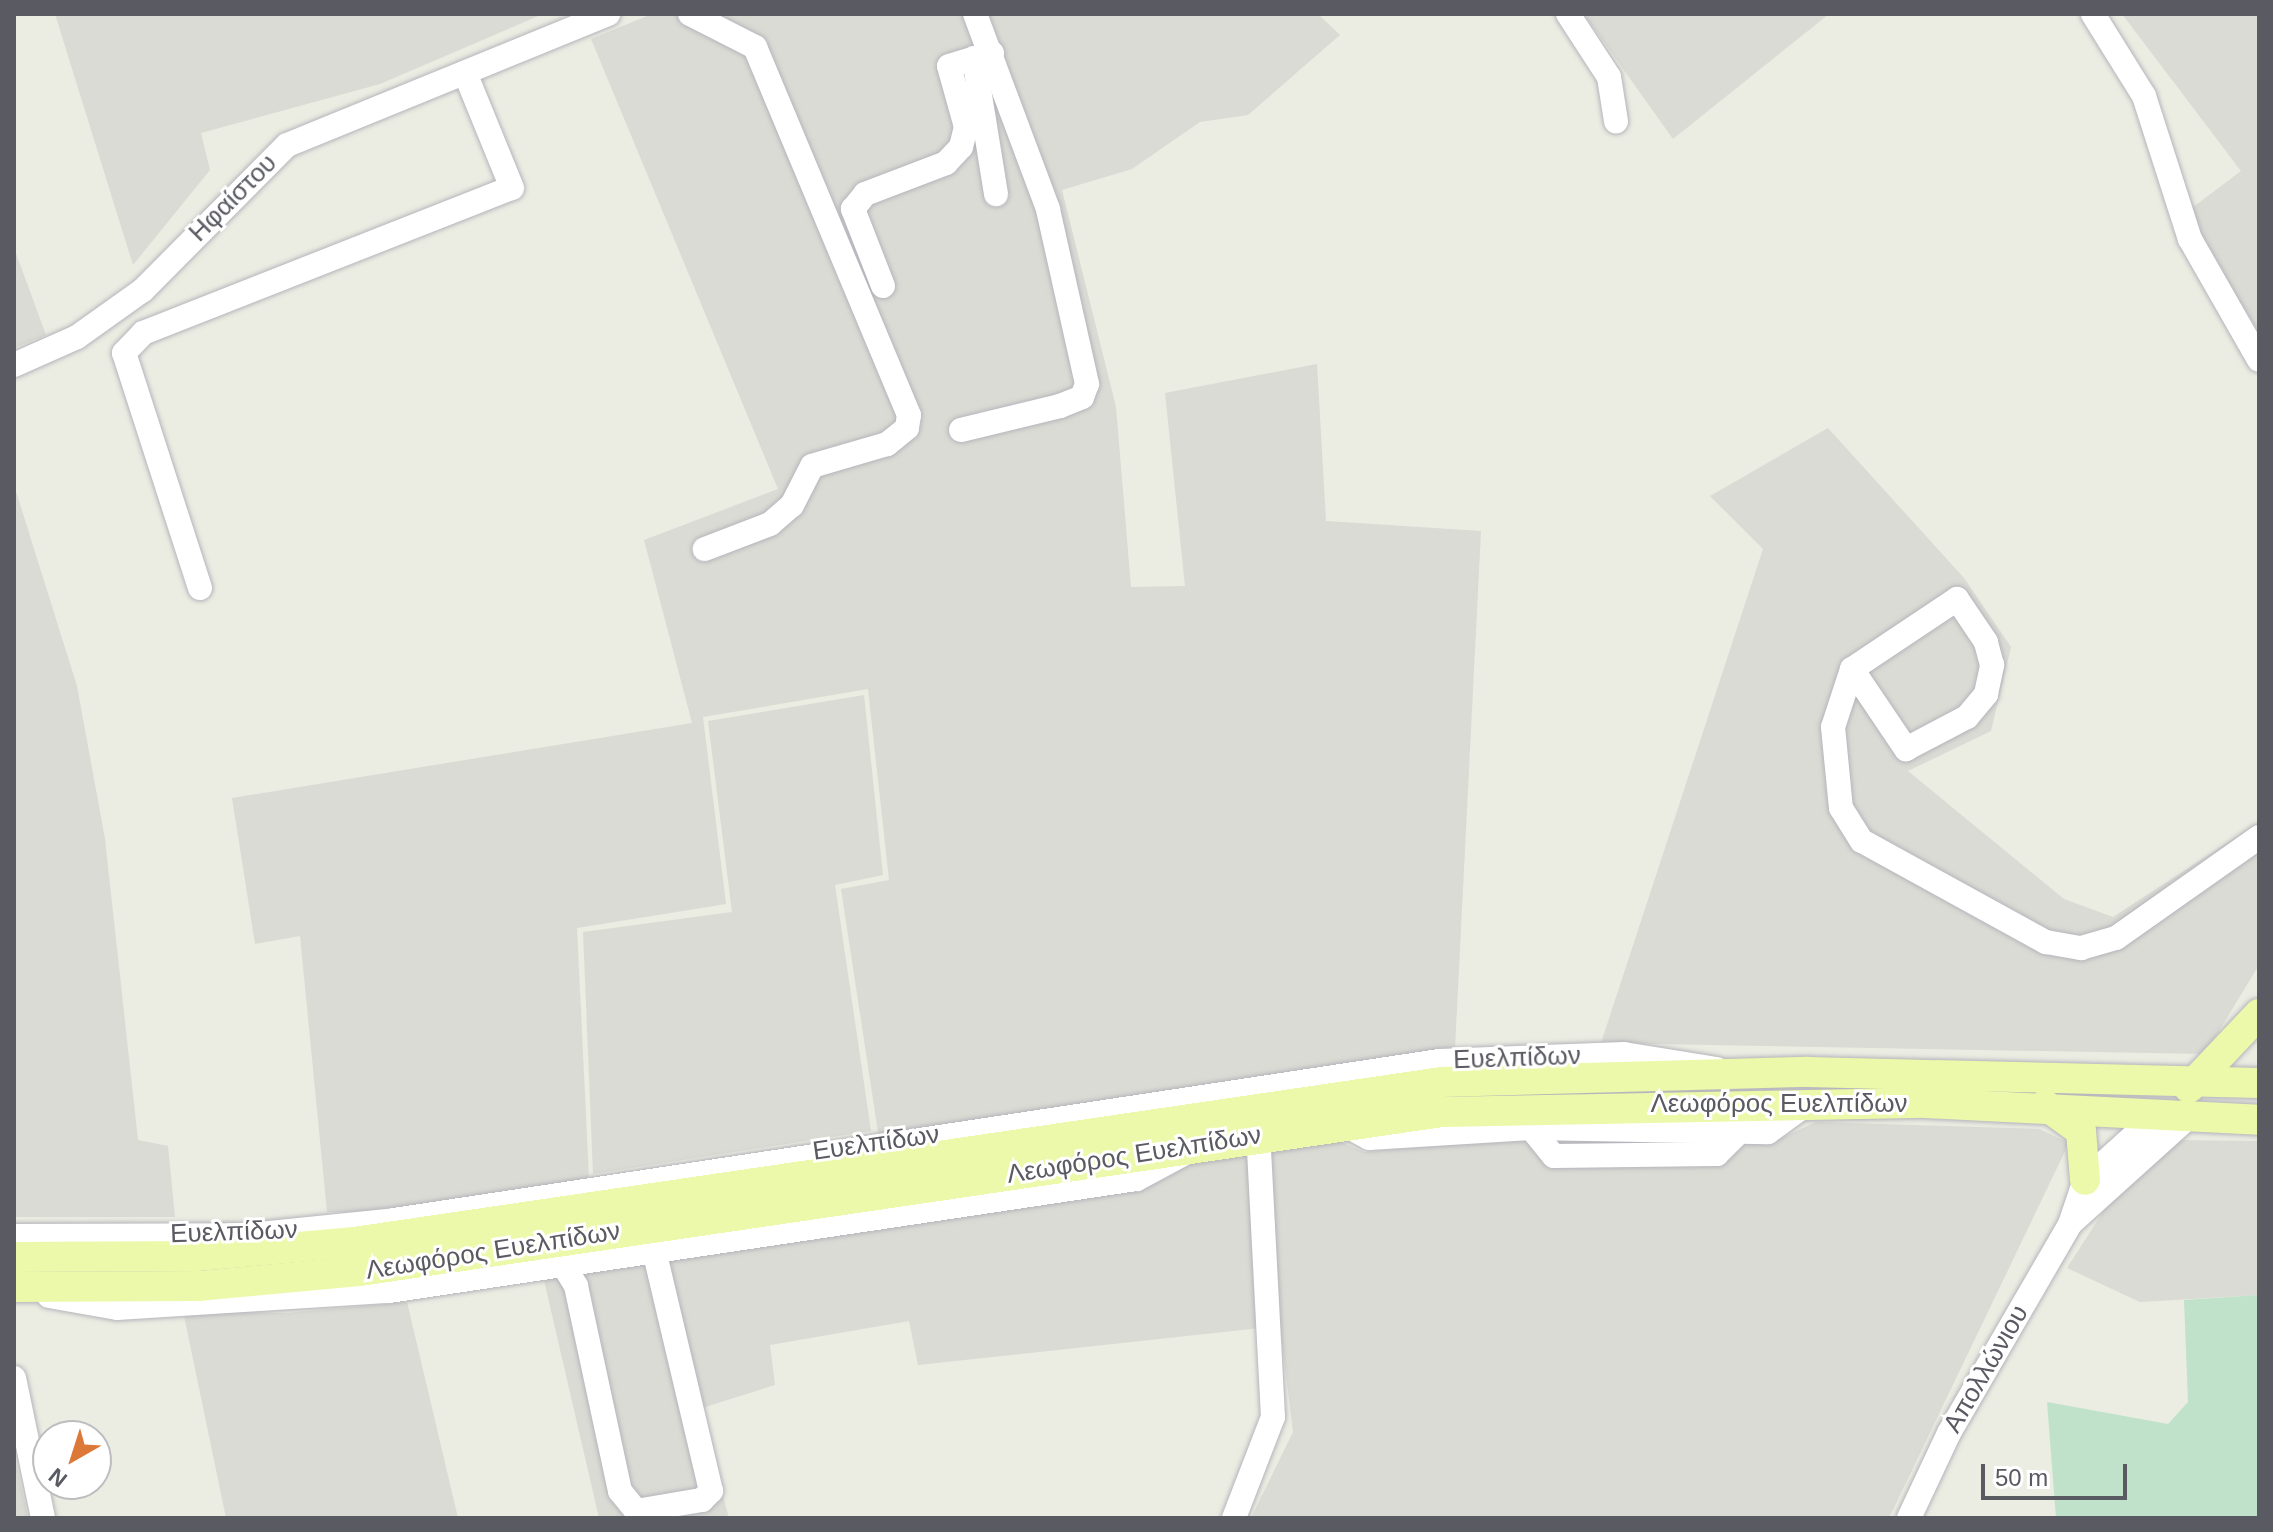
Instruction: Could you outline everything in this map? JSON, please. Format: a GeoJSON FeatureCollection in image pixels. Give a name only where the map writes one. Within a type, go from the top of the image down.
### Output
{"type":"FeatureCollection","features":[{"type":"Feature","properties":{"kind":"main road"},"geometry":{"type":"LineString","coordinates":[[2211,1081],[2259,1014]]}},
{"type":"Feature","properties":{"kind":"main road"},"geometry":{"type":"LineString","coordinates":[[2159,1113],[2259,1051]]}},
{"type":"Feature","properties":{"kind":"main road","name":"Λεωφόρος Ευελπίδων"},"geometry":{"type":"LineString","coordinates":[[14,1257],[272,1250],[490,1212],[794,1165],[1440,1072],[1624,1065],[1736,1074],[2259,1083]]}},
{"type":"Feature","properties":{"kind":"main road","name":"Απολλώνιου"},"geometry":{"type":"LineString","coordinates":[[2191,1115],[2211,1081]]}},
{"type":"Feature","properties":{"kind":"main road","name":"Λεωφόρος Ευελπίδων"},"geometry":{"type":"LineString","coordinates":[[14,1289],[291,1279],[556,1253],[1258,1135],[1343,1124],[1598,1117],[1810,1102],[2043,1104],[2259,1120]]}},
{"type":"Feature","properties":{"kind":"main road"},"geometry":{"type":"LineString","coordinates":[[2043,1104],[2081,1131],[2085,1180]]}},
{"type":"Feature","properties":{"kind":"street","name":"Ηφαίστου"},"geometry":{"type":"LineString","coordinates":[[14,365],[77,337],[143,290],[287,145],[608,14]]}},
{"type":"Feature","properties":{"kind":"street"},"geometry":{"type":"LineString","coordinates":[[690,14],[755,47],[909,415],[907,428],[887,444],[812,466],[792,505],[770,524],[705,549]]}},
{"type":"Feature","properties":{"kind":"street"},"geometry":{"type":"LineString","coordinates":[[975,14],[983,56],[996,194]]}},
{"type":"Feature","properties":{"kind":"street"},"geometry":{"type":"LineString","coordinates":[[1568,14],[1604,65],[1616,121]]}},
{"type":"Feature","properties":{"kind":"street"},"geometry":{"type":"LineString","coordinates":[[2093,14],[2144,96],[2190,239],[2259,360]]}},
{"type":"Feature","properties":{"kind":"street"},"geometry":{"type":"LineString","coordinates":[[883,286],[853,209],[865,194],[946,163],[961,147],[966,127],[949,66],[983,56]]}},
{"type":"Feature","properties":{"kind":"street"},"geometry":{"type":"LineString","coordinates":[[961,430],[1060,406],[1082,397],[1087,384],[1048,209],[983,56]]}},
{"type":"Feature","properties":{"kind":"street"},"geometry":{"type":"LineString","coordinates":[[200,588],[124,353],[143,333],[512,188],[465,73]]}},
{"type":"Feature","properties":{"kind":"street"},"geometry":{"type":"LineString","coordinates":[[1852,669],[1906,749],[1978,708],[1992,665],[1986,642],[1957,599],[1852,669],[1837,704],[1832,757],[1849,827],[1862,841],[2046,942],[2081,948],[2116,938],[2259,837]]}},
{"type":"Feature","properties":{"kind":"street"},"geometry":{"type":"LineString","coordinates":[[1343,1124],[1369,1138],[1531,1128],[1598,1117],[1768,1132],[1810,1102]]}},
{"type":"Feature","properties":{"kind":"street","name":"Απολλώνιου"},"geometry":{"type":"LineString","coordinates":[[1909,1518],[1949,1433],[2070,1224],[2085,1180],[2159,1113]]}},
{"type":"Feature","properties":{"kind":"street","name":"Απολλώνιου"},"geometry":{"type":"LineString","coordinates":[[2070,1224],[2191,1115]]}},
{"type":"Feature","properties":{"kind":"street"},"geometry":{"type":"LineString","coordinates":[[1531,1128],[1554,1156],[1717,1154],[1741,1130]]}},
{"type":"Feature","properties":{"kind":"street"},"geometry":{"type":"LineString","coordinates":[[1234,1518],[1273,1417],[1258,1135]]}},
{"type":"Feature","properties":{"kind":"street"},"geometry":{"type":"LineString","coordinates":[[654,1250],[711,1491],[702,1500],[636,1511],[620,1491],[576,1286],[556,1253],[654,1250],[1137,1179],[1196,1147]]}},
{"type":"Feature","properties":{"kind":"street","name":"Ευελπίδων"},"geometry":{"type":"LineString","coordinates":[[14,1236],[250,1235],[490,1212]]}},
{"type":"Feature","properties":{"kind":"street"},"geometry":{"type":"LineString","coordinates":[[14,1378],[43,1518]]}},
{"type":"Feature","properties":{"kind":"shaded area"},"geometry":{"type":"Polygon","coordinates":[[[55,14],[543,14],[380,84],[201,133],[210,170],[133,265],[55,14]]]}},
{"type":"Feature","properties":{"kind":"shaded area"},"geometry":{"type":"Polygon","coordinates":[[[652,14],[1318,14],[1340,35],[1248,115],[1200,122],[1132,169],[1062,190],[1116,407],[1131,587],[1185,586],[1165,393],[1317,364],[1326,521],[1481,531],[1454,1068],[881,1152],[841,889],[889,880],[868,689],[703,717],[726,904],[577,928],[589,1178],[395,1212],[327,1212],[300,936],[255,944],[232,798],[692,723],[644,540],[778,489],[591,39],[652,14]]]}},
{"type":"Feature","properties":{"kind":"shaded area"},"geometry":{"type":"Polygon","coordinates":[[[1584,14],[1829,14],[1673,139],[1584,14]]]}},
{"type":"Feature","properties":{"kind":"shaded area"},"geometry":{"type":"Polygon","coordinates":[[[2122,14],[2259,14],[2259,333],[2205,246],[2192,208],[2241,171],[2122,14]]]}},
{"type":"Feature","properties":{"kind":"shaded area"},"geometry":{"type":"Polygon","coordinates":[[[14,248],[46,335],[14,348],[14,248]]]}},
{"type":"Feature","properties":{"kind":"shaded area"},"geometry":{"type":"Polygon","coordinates":[[[1828,428],[1964,578],[2011,647],[1991,731],[1908,771],[2064,899],[2113,917],[2259,822],[2259,965],[2205,1054],[1601,1043],[1763,549],[1710,496],[1828,428]]]}},
{"type":"Feature","properties":{"kind":"shaded area"},"geometry":{"type":"Polygon","coordinates":[[[14,485],[77,686],[105,839],[138,1140],[168,1146],[175,1217],[14,1217],[14,485]]]}},
{"type":"Feature","properties":{"kind":"shaded area"},"geometry":{"type":"Polygon","coordinates":[[[864,695],[883,875],[835,885],[871,1131],[593,1174],[583,932],[732,912],[708,721],[864,695]]]}},
{"type":"Feature","properties":{"kind":"shaded area"},"geometry":{"type":"Polygon","coordinates":[[[1816,1122],[2039,1129],[2069,1143],[1889,1518],[1251,1518],[1293,1432],[1280,1326],[918,1365],[909,1321],[770,1345],[775,1385],[699,1409],[729,1518],[599,1518],[543,1276],[1334,1139],[1364,1152],[1541,1136],[1777,1140],[1816,1122]]]}},
{"type":"Feature","properties":{"kind":"shaded area"},"geometry":{"type":"Polygon","coordinates":[[[2175,1140],[2259,1141],[2259,1295],[2140,1302],[2067,1268],[2115,1193],[2175,1140]]]}},
{"type":"Feature","properties":{"kind":"shaded area"},"geometry":{"type":"Polygon","coordinates":[[[407,1302],[458,1518],[226,1518],[183,1311],[286,1313],[407,1302]]]}},
{"type":"Feature","properties":{"kind":"shaded area"},"geometry":{"type":"Polygon","coordinates":[[[14,1453],[28,1518],[14,1518],[14,1453]]]}},
{"type":"Feature","properties":{"kind":"green space"},"geometry":{"type":"Polygon","coordinates":[[[2259,1295],[2259,1518],[2056,1518],[2047,1402],[2168,1424],[2188,1402],[2184,1300],[2259,1295]]]}}]}
